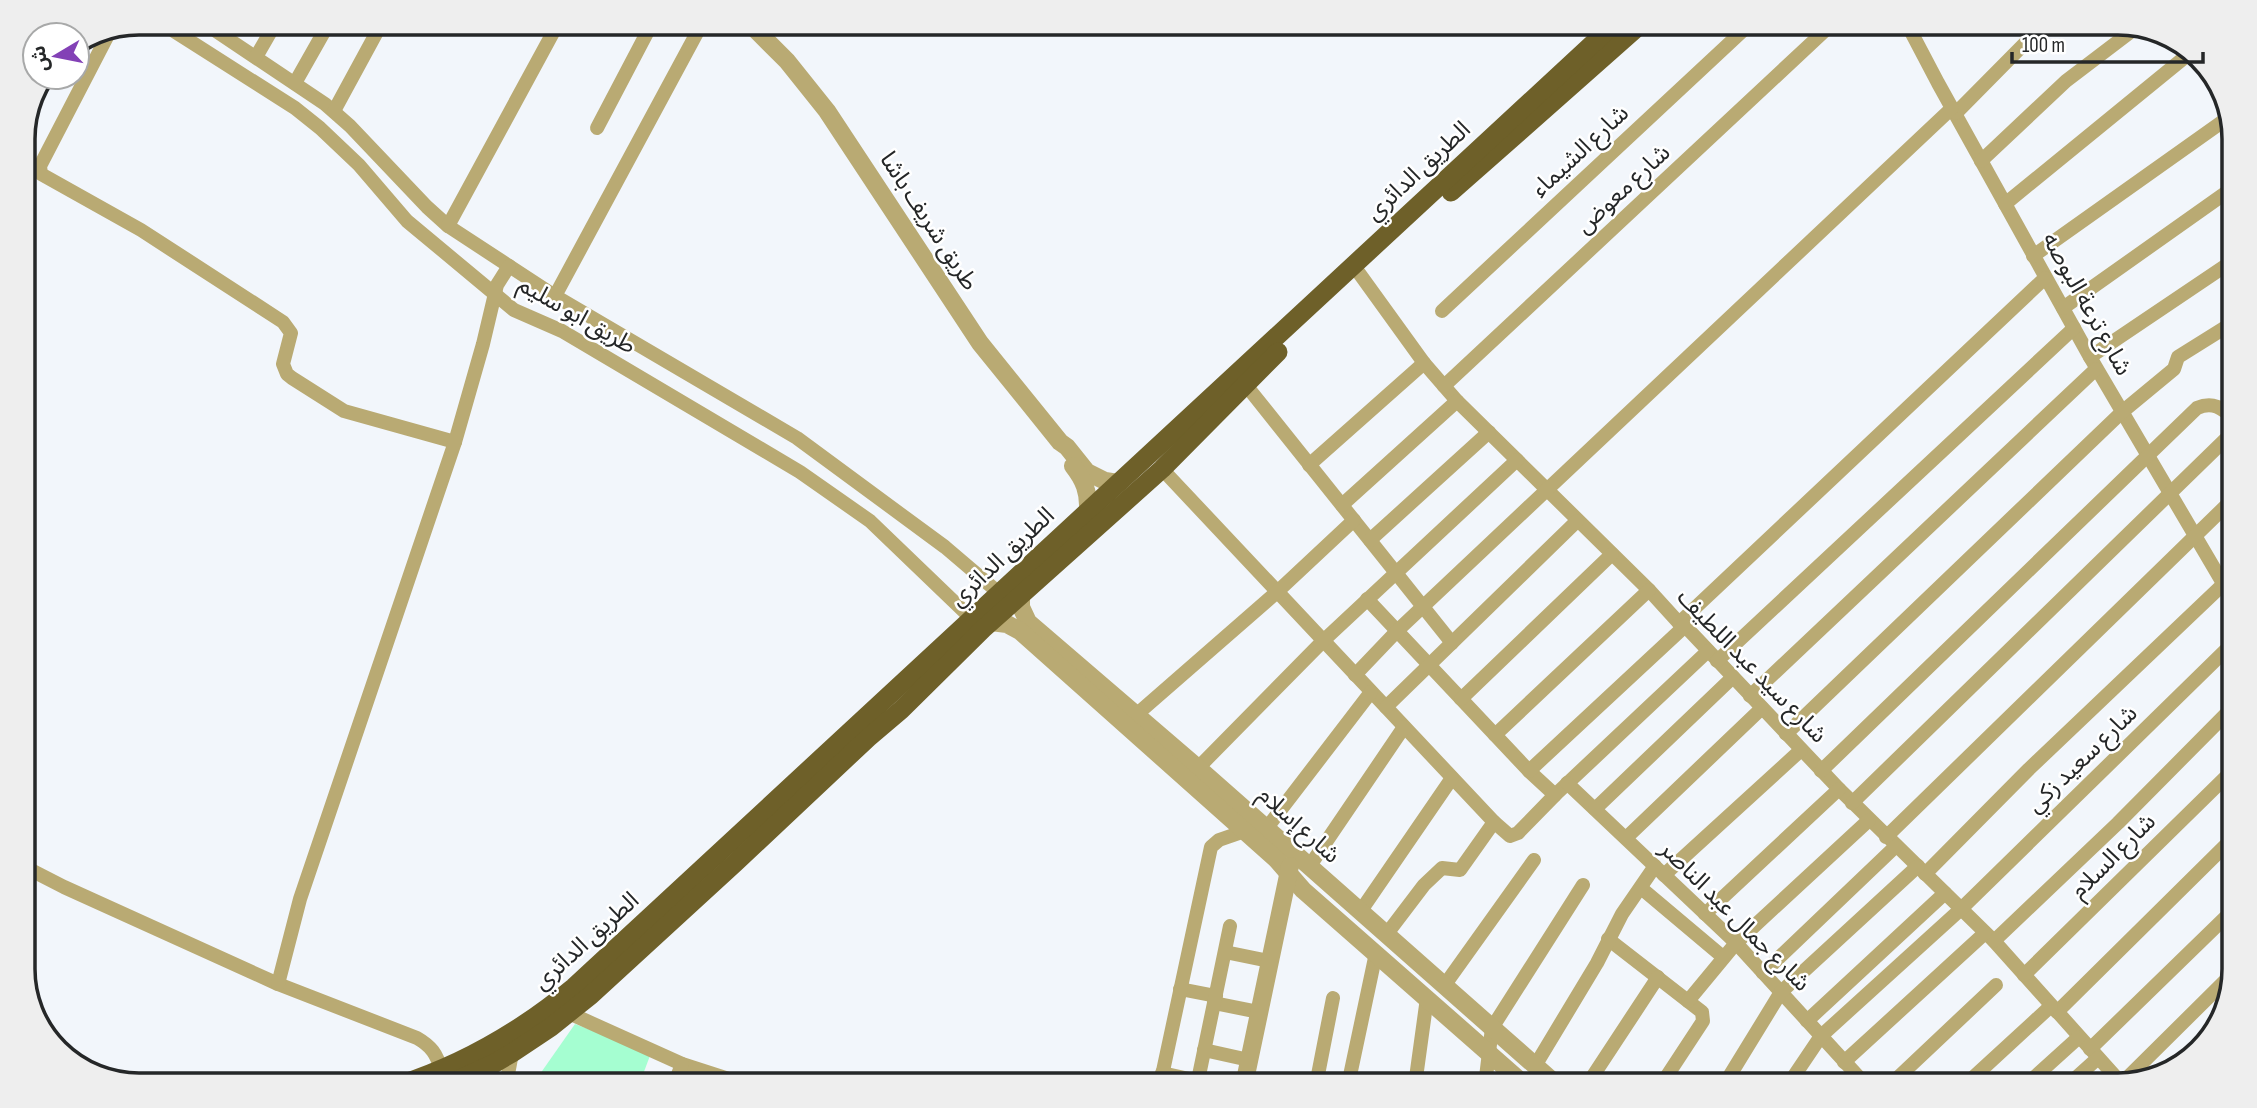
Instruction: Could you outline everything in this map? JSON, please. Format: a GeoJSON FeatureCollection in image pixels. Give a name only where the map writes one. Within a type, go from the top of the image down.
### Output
{"type":"FeatureCollection","features":[{"type":"Feature","properties":{"kind":"highway","name":"الطريق الدائري"},"geometry":{"type":"LineString","coordinates":[[498,1055],[522,1028],[574,987],[893,705],[982,620],[1021,595],[1603,35]]}},
{"type":"Feature","properties":{"kind":"highway","name":"الطريق الدائري"},"geometry":{"type":"LineString","coordinates":[[982,620],[999,593],[1140,461],[1167,455],[1245,384],[1359,273],[1629,35]]}},
{"type":"Feature","properties":{"kind":"highway","name":"الطريق الدائري"},"geometry":{"type":"LineString","coordinates":[[454,1073],[498,1055],[569,1013],[726,872],[863,731]]}},
{"type":"Feature","properties":{"kind":"street","name":"طريق ابو سليم"},"geometry":{"type":"LineString","coordinates":[[180,35],[295,108],[320,128],[359,165],[407,221],[513,310],[562,331],[800,472],[870,521],[982,620]]}},
{"type":"Feature","properties":{"kind":"street","name":"طريق ابو سليم"},"geometry":{"type":"LineString","coordinates":[[222,35],[334,111],[426,207],[449,226],[555,296],[805,443],[945,547],[999,593]]}},
{"type":"Feature","properties":{"kind":"street"},"geometry":{"type":"LineString","coordinates":[[256,57],[269,35]]}},
{"type":"Feature","properties":{"kind":"street"},"geometry":{"type":"LineString","coordinates":[[296,83],[322,35]]}},
{"type":"Feature","properties":{"kind":"street"},"geometry":{"type":"LineString","coordinates":[[334,111],[375,35]]}},
{"type":"Feature","properties":{"kind":"street"},"geometry":{"type":"LineString","coordinates":[[449,226],[552,35]]}},
{"type":"Feature","properties":{"kind":"street"},"geometry":{"type":"LineString","coordinates":[[597,128],[646,35]]}},
{"type":"Feature","properties":{"kind":"street"},"geometry":{"type":"LineString","coordinates":[[555,296],[696,35]]}},
{"type":"Feature","properties":{"kind":"street","name":"طريق شريف باشا"},"geometry":{"type":"LineString","coordinates":[[761,35],[821,102],[962,318],[999,368],[1060,442],[1093,476],[1118,483]]}},
{"type":"Feature","properties":{"kind":"street","name":"شارع الشيماء"},"geometry":{"type":"LineString","coordinates":[[1442,311],[1738,35]]}},
{"type":"Feature","properties":{"kind":"street","name":"شارع معوض"},"geometry":{"type":"LineString","coordinates":[[1444,386],[1820,35]]}},
{"type":"Feature","properties":{"kind":"street","name":"شارع ترعة البوصه"},"geometry":{"type":"LineString","coordinates":[[1917,35],[1954,111],[2093,363],[2195,536],[2222,570]]}},
{"type":"Feature","properties":{"kind":"street"},"geometry":{"type":"LineString","coordinates":[[1355,675],[1397,631],[2033,35]]}},
{"type":"Feature","properties":{"kind":"street"},"geometry":{"type":"LineString","coordinates":[[1981,161],[2066,80],[2126,36]]}},
{"type":"Feature","properties":{"kind":"street"},"geometry":{"type":"LineString","coordinates":[[105,41],[40,166],[41,174],[141,230],[283,323],[290,333],[284,370],[292,378],[344,411],[388,421],[455,442]]}},
{"type":"Feature","properties":{"kind":"street"},"geometry":{"type":"LineString","coordinates":[[2005,204],[2184,58]]}},
{"type":"Feature","properties":{"kind":"street"},"geometry":{"type":"LineString","coordinates":[[2033,256],[2221,123]]}},
{"type":"Feature","properties":{"kind":"street"},"geometry":{"type":"LineString","coordinates":[[2063,308],[2222,195]]}},
{"type":"Feature","properties":{"kind":"street"},"geometry":{"type":"LineString","coordinates":[[278,984],[300,899],[455,442],[495,293],[500,278],[509,266]]}},
{"type":"Feature","properties":{"kind":"street"},"geometry":{"type":"LineString","coordinates":[[1750,696],[2093,363],[2222,269]]}},
{"type":"Feature","properties":{"kind":"street","name":"شارع سيد عبد اللطيف"},"geometry":{"type":"LineString","coordinates":[[1359,273],[1424,363],[1457,401],[1649,590],[1852,803],[1989,937],[2112,1073]]}},
{"type":"Feature","properties":{"kind":"street"},"geometry":{"type":"LineString","coordinates":[[1529,771],[2045,278]]}},
{"type":"Feature","properties":{"kind":"street"},"geometry":{"type":"LineString","coordinates":[[1167,455],[1277,592],[1494,822],[1506,834],[1514,836],[1567,783],[1713,656],[2074,328]]}},
{"type":"Feature","properties":{"kind":"street"},"geometry":{"type":"LineString","coordinates":[[1786,734],[2122,412],[2174,369],[2178,357],[2222,330]]}},
{"type":"Feature","properties":{"kind":"street"},"geometry":{"type":"LineString","coordinates":[[1309,465],[1424,363]]}},
{"type":"Feature","properties":{"kind":"street"},"geometry":{"type":"LineString","coordinates":[[1245,384],[1452,643]]}},
{"type":"Feature","properties":{"kind":"street"},"geometry":{"type":"LineString","coordinates":[[1342,505],[1457,401]]}},
{"type":"Feature","properties":{"kind":"street"},"geometry":{"type":"LineString","coordinates":[[1821,771],[2197,408],[2205,404],[2222,404]]}},
{"type":"Feature","properties":{"kind":"street"},"geometry":{"type":"LineString","coordinates":[[1370,540],[1489,432]]}},
{"type":"Feature","properties":{"kind":"street","name":"طريق شريف باشا"},"geometry":{"type":"LineString","coordinates":[[1060,442],[1062,451],[1085,484],[1088,511]]}},
{"type":"Feature","properties":{"kind":"street"},"geometry":{"type":"LineString","coordinates":[[1852,803],[2222,443]]}},
{"type":"Feature","properties":{"kind":"street"},"geometry":{"type":"LineString","coordinates":[[1198,768],[1323,641],[1517,460]]}},
{"type":"Feature","properties":{"kind":"street"},"geometry":{"type":"LineString","coordinates":[[1763,972],[2222,510]]}},
{"type":"Feature","properties":{"kind":"street"},"geometry":{"type":"LineString","coordinates":[[1136,715],[1277,592],[1354,520]]}},
{"type":"Feature","properties":{"kind":"street"},"geometry":{"type":"LineString","coordinates":[[1385,707],[1577,521]]}},
{"type":"Feature","properties":{"kind":"street"},"geometry":{"type":"LineString","coordinates":[[1461,699],[1612,554]]}},
{"type":"Feature","properties":{"kind":"street"},"geometry":{"type":"LineString","coordinates":[[1731,1073],[1781,992],[1922,870],[2222,586]]}},
{"type":"Feature","properties":{"kind":"street"},"geometry":{"type":"LineString","coordinates":[[1495,735],[1649,590]]}},
{"type":"Feature","properties":{"kind":"street","name":"شارع إسلام"},"geometry":{"type":"LineString","coordinates":[[1021,595],[1023,614],[1030,632],[1245,831],[1303,890],[1511,1073]]}},
{"type":"Feature","properties":{"kind":"street"},"geometry":{"type":"LineString","coordinates":[[1367,599],[1529,771],[1555,795]]}},
{"type":"Feature","properties":{"kind":"street","name":"شارع إسلام"},"geometry":{"type":"LineString","coordinates":[[982,620],[1030,632],[1136,715],[1543,1073]]}},
{"type":"Feature","properties":{"kind":"street","name":"شارع سعيد زكي"},"geometry":{"type":"LineString","coordinates":[[1796,1073],[1821,1036],[1961,909],[2222,654]]}},
{"type":"Feature","properties":{"kind":"street"},"geometry":{"type":"LineString","coordinates":[[1595,809],[1733,677]]}},
{"type":"Feature","properties":{"kind":"street"},"geometry":{"type":"LineString","coordinates":[[1266,829],[1371,692]]}},
{"type":"Feature","properties":{"kind":"street"},"geometry":{"type":"LineString","coordinates":[[1626,838],[1762,708]]}},
{"type":"Feature","properties":{"kind":"street"},"geometry":{"type":"LineString","coordinates":[[1844,1062],[2118,823],[2222,718]]}},
{"type":"Feature","properties":{"kind":"street"},"geometry":{"type":"LineString","coordinates":[[1309,867],[1404,727]]}},
{"type":"Feature","properties":{"kind":"street"},"geometry":{"type":"LineString","coordinates":[[1535,1066],[1597,963],[1622,914],[1641,888],[1801,750]]}},
{"type":"Feature","properties":{"kind":"street"},"geometry":{"type":"LineString","coordinates":[[1360,912],[1452,778]]}},
{"type":"Feature","properties":{"kind":"street","name":"شارع السلام"},"geometry":{"type":"LineString","coordinates":[[2024,975],[2222,781]]}},
{"type":"Feature","properties":{"kind":"street","name":"شارع جمال عبد الناصر"},"geometry":{"type":"LineString","coordinates":[[1567,783],[1736,943],[1844,1062],[1849,1073]]}},
{"type":"Feature","properties":{"kind":"street"},"geometry":{"type":"LineString","coordinates":[[1706,914],[1839,789]]}},
{"type":"Feature","properties":{"kind":"street"},"geometry":{"type":"LineString","coordinates":[[1688,1001],[1736,943],[1869,820]]}},
{"type":"Feature","properties":{"kind":"street"},"geometry":{"type":"LineString","coordinates":[[1386,935],[1423,885],[1442,868],[1460,870],[1494,822]]}},
{"type":"Feature","properties":{"kind":"street"},"geometry":{"type":"LineString","coordinates":[[1162,1073],[1212,847],[1219,840],[1245,831]]}},
{"type":"Feature","properties":{"kind":"street"},"geometry":{"type":"LineString","coordinates":[[1979,1073],[2054,1009],[2222,848]]}},
{"type":"Feature","properties":{"kind":"street"},"geometry":{"type":"LineString","coordinates":[[1246,1073],[1294,853]]}},
{"type":"Feature","properties":{"kind":"street"},"geometry":{"type":"LineString","coordinates":[[1444,986],[1534,860]]}},
{"type":"Feature","properties":{"kind":"street"},"geometry":{"type":"LineString","coordinates":[[35,872],[278,984],[417,1038],[429,1045],[438,1057],[443,1073]]}},
{"type":"Feature","properties":{"kind":"street"},"geometry":{"type":"LineString","coordinates":[[1487,1073],[1492,1028],[1583,885]]}},
{"type":"Feature","properties":{"kind":"street"},"geometry":{"type":"LineString","coordinates":[[1641,888],[1723,957]]}},
{"type":"Feature","properties":{"kind":"street"},"geometry":{"type":"LineString","coordinates":[[1807,1021],[1945,893]]}},
{"type":"Feature","properties":{"kind":"street"},"geometry":{"type":"LineString","coordinates":[[2078,1073],[2222,921]]}},
{"type":"Feature","properties":{"kind":"street"},"geometry":{"type":"LineString","coordinates":[[1199,1073],[1230,926]]}},
{"type":"Feature","properties":{"kind":"street"},"geometry":{"type":"LineString","coordinates":[[1608,939],[1702,1012],[1703,1021],[1669,1073]]}},
{"type":"Feature","properties":{"kind":"street"},"geometry":{"type":"LineString","coordinates":[[1225,952],[1269,961]]}},
{"type":"Feature","properties":{"kind":"street"},"geometry":{"type":"LineString","coordinates":[[1351,1073],[1376,953]]}},
{"type":"Feature","properties":{"kind":"street"},"geometry":{"type":"LineString","coordinates":[[1595,1073],[1657,977]]}},
{"type":"Feature","properties":{"kind":"street"},"geometry":{"type":"LineString","coordinates":[[1903,1073],[1996,985]]}},
{"type":"Feature","properties":{"kind":"street"},"geometry":{"type":"LineString","coordinates":[[2135,1071],[2220,986]]}},
{"type":"Feature","properties":{"kind":"street"},"geometry":{"type":"LineString","coordinates":[[1180,989],[1259,1012]]}},
{"type":"Feature","properties":{"kind":"street"},"geometry":{"type":"LineString","coordinates":[[1318,1073],[1334,998]]}},
{"type":"Feature","properties":{"kind":"street"},"geometry":{"type":"LineString","coordinates":[[1417,1073],[1427,998]]}},
{"type":"Feature","properties":{"kind":"street"},"geometry":{"type":"LineString","coordinates":[[569,1013],[682,1064],[710,1073]]}},
{"type":"Feature","properties":{"kind":"street"},"geometry":{"type":"LineString","coordinates":[[2040,1073],[2080,1037]]}},
{"type":"Feature","properties":{"kind":"street"},"geometry":{"type":"LineString","coordinates":[[1204,1050],[1249,1060]]}},
{"type":"Feature","properties":{"kind":"street"},"geometry":{"type":"LineString","coordinates":[[498,1055],[503,1073]]}},
{"type":"Feature","properties":{"kind":"street"},"geometry":{"type":"LineString","coordinates":[[679,1073],[682,1064]]}},
{"type":"Feature","properties":{"kind":"green space"},"geometry":{"type":"Polygon","coordinates":[[[575,1024],[651,1053],[644,1073],[541,1073],[575,1024]]]}}]}
